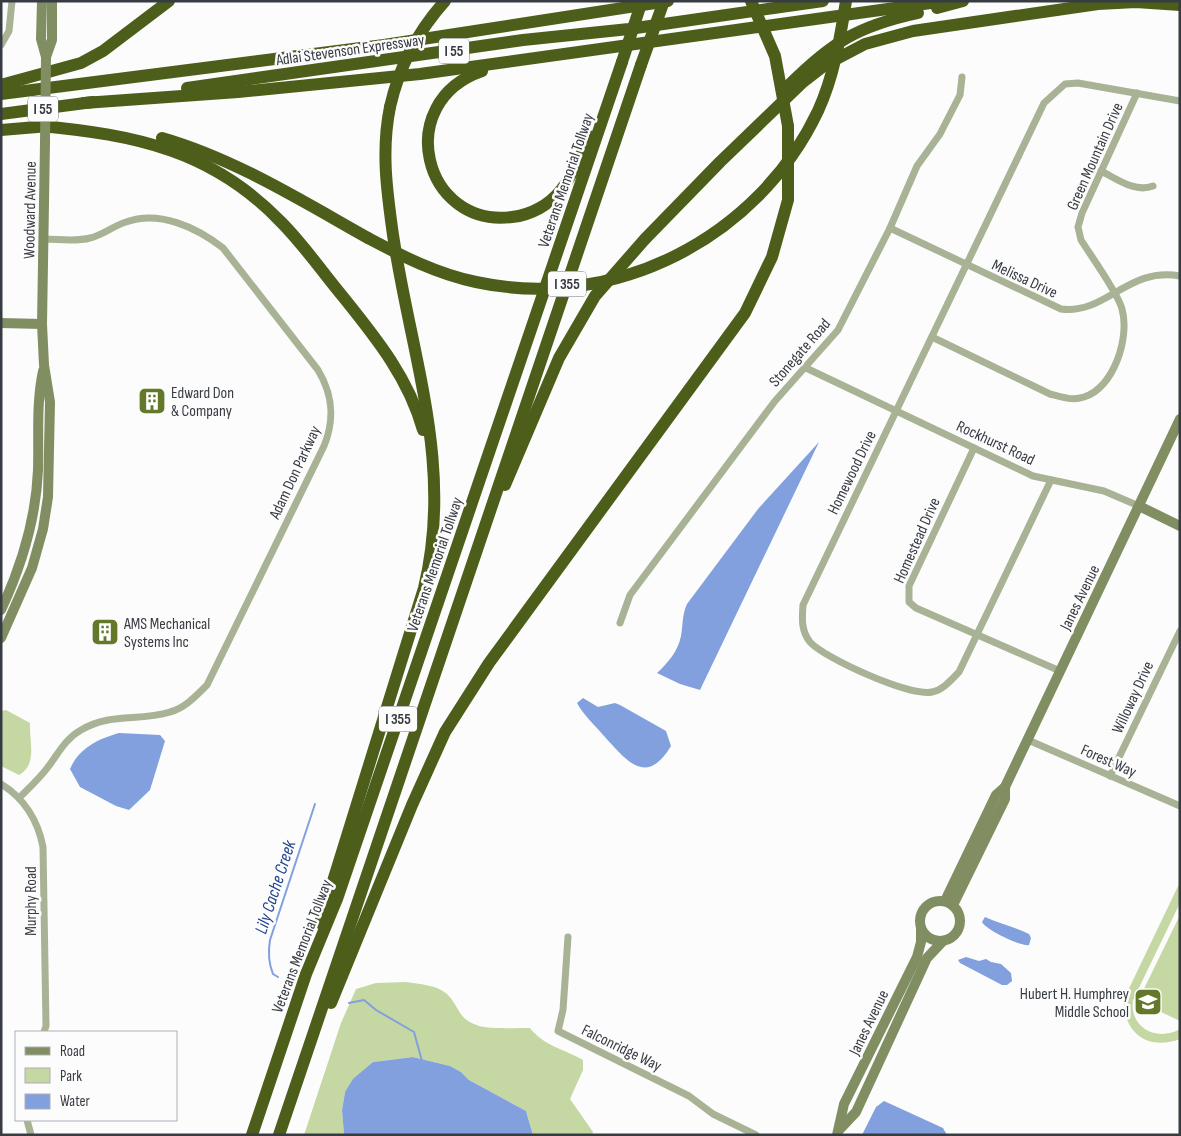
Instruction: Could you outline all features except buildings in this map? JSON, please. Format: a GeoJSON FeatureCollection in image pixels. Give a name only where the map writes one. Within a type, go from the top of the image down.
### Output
{"type":"FeatureCollection","features":[{"type":"Feature","properties":{"kind":"highway"},"geometry":{"type":"LineString","coordinates":[[1,85],[81,63],[103,51],[169,1]]}},
{"type":"Feature","properties":{"kind":"highway"},"geometry":{"type":"LineString","coordinates":[[306,974],[330,886],[424,588],[435,533],[436,485],[432,444],[397,259],[387,191],[384,147],[390,107],[400,72],[412,48],[445,1]]}},
{"type":"Feature","properties":{"kind":"highway","name":"Veterans Memorial Tollway"},"geometry":{"type":"LineString","coordinates":[[252,1135],[306,974],[337,900],[642,1]]}},
{"type":"Feature","properties":{"kind":"highway","name":"I 355"},"geometry":{"type":"LineString","coordinates":[[279,1135],[641,65],[666,1]]}},
{"type":"Feature","properties":{"kind":"highway","name":"Adlai Stevenson Expressway"},"geometry":{"type":"LineString","coordinates":[[1,94],[384,45],[666,1]]}},
{"type":"Feature","properties":{"kind":"highway"},"geometry":{"type":"LineString","coordinates":[[286,1112],[412,805],[445,732],[488,663],[725,343],[745,313],[765,274],[781,232],[788,200],[788,126],[775,56],[751,1]]}},
{"type":"Feature","properties":{"kind":"highway","name":"Adlai Stevenson Expressway"},"geometry":{"type":"LineString","coordinates":[[1,114],[523,40],[639,28],[823,1]]}},
{"type":"Feature","properties":{"kind":"highway"},"geometry":{"type":"LineString","coordinates":[[1,130],[71,125],[116,128],[172,141],[200,151],[277,187],[411,260],[477,283],[517,288],[557,288],[605,282],[669,261],[715,233],[765,189],[798,146],[819,110],[829,84],[846,1]]}},
{"type":"Feature","properties":{"kind":"highway"},"geometry":{"type":"LineString","coordinates":[[84,103],[238,92],[391,77],[945,1]]}},
{"type":"Feature","properties":{"kind":"highway"},"geometry":{"type":"LineString","coordinates":[[720,162],[770,104],[805,68],[834,45],[860,30],[881,21],[964,1]]}},
{"type":"Feature","properties":{"kind":"highway"},"geometry":{"type":"LineString","coordinates":[[492,504],[509,480],[558,358],[595,296],[645,239],[720,162],[803,82],[825,66],[865,44],[913,31],[1098,4],[1136,2],[1180,5]]}},
{"type":"Feature","properties":{"kind":"highway"},"geometry":{"type":"LineString","coordinates":[[578,52],[483,70],[462,80],[445,94],[430,123],[428,154],[437,180],[458,203],[479,214],[505,218],[528,214],[552,199],[560,192],[575,167],[607,90],[620,66]]}},
{"type":"Feature","properties":{"kind":"highway"},"geometry":{"type":"LineString","coordinates":[[41,126],[116,134],[169,149],[228,179],[272,213],[292,233],[396,367],[419,416],[436,485]]}},
{"type":"Feature","properties":{"kind":"street"},"geometry":{"type":"LineString","coordinates":[[1,45],[11,25],[12,1]]}},
{"type":"Feature","properties":{"kind":"street","name":"Woodward Avenue"},"geometry":{"type":"LineString","coordinates":[[1,638],[32,568],[46,516],[50,469],[50,402],[44,365],[42,324],[46,57],[41,39],[42,1]]}},
{"type":"Feature","properties":{"kind":"street","name":"Woodward Avenue"},"geometry":{"type":"LineString","coordinates":[[46,57],[52,40],[52,1]]}},
{"type":"Feature","properties":{"kind":"street","name":"Stonegate Road"},"geometry":{"type":"LineString","coordinates":[[620,623],[630,596],[775,401],[838,330],[890,228],[917,166],[940,134],[960,95],[962,77]]}},
{"type":"Feature","properties":{"kind":"street","name":"Homewood Drive"},"geometry":{"type":"LineString","coordinates":[[1051,480],[959,672],[949,682],[932,692],[919,693],[906,690],[822,653],[808,640],[802,627],[803,605],[1044,103],[1050,95],[1065,84],[1078,83],[1180,101]]}},
{"type":"Feature","properties":{"kind":"street","name":"Green Mountain Drive"},"geometry":{"type":"LineString","coordinates":[[932,337],[1050,394],[1066,399],[1082,398],[1101,386],[1123,346],[1125,325],[1122,308],[1081,240],[1078,228],[1082,213],[1137,93]]}},
{"type":"Feature","properties":{"kind":"street"},"geometry":{"type":"LineString","coordinates":[[1101,171],[1135,188],[1144,189],[1153,186]]}},
{"type":"Feature","properties":{"kind":"street","name":"Adam Don Parkway"},"geometry":{"type":"LineString","coordinates":[[19,798],[48,768],[65,743],[79,731],[111,718],[152,716],[171,712],[191,701],[207,685],[324,446],[330,431],[332,413],[329,390],[318,370],[222,248],[206,237],[178,223],[152,218],[127,222],[90,238],[77,240],[44,239]]}},
{"type":"Feature","properties":{"kind":"street","name":"Melissa Drive"},"geometry":{"type":"LineString","coordinates":[[890,228],[1061,309],[1085,309],[1145,276],[1180,276]]}},
{"type":"Feature","properties":{"kind":"street"},"geometry":{"type":"LineString","coordinates":[[1,323],[42,324]]}},
{"type":"Feature","properties":{"kind":"street","name":"Woodward Avenue"},"geometry":{"type":"LineString","coordinates":[[1,610],[16,577],[32,523],[38,470],[38,398],[44,365]]}},
{"type":"Feature","properties":{"kind":"street","name":"Rockhurst Road"},"geometry":{"type":"LineString","coordinates":[[806,368],[1033,476],[1104,491],[1180,526]]}},
{"type":"Feature","properties":{"kind":"street","name":"Janes Avenue"},"geometry":{"type":"LineString","coordinates":[[949,903],[1005,798],[1005,787],[1139,506],[1177,433],[1180,419]]}},
{"type":"Feature","properties":{"kind":"street","name":"Homestead Drive"},"geometry":{"type":"LineString","coordinates":[[974,448],[907,592],[909,602],[916,608],[1060,671]]}},
{"type":"Feature","properties":{"kind":"street","name":"Willoway Drive"},"geometry":{"type":"LineString","coordinates":[[1110,776],[1180,631]]}},
{"type":"Feature","properties":{"kind":"street","name":"Forest Way"},"geometry":{"type":"LineString","coordinates":[[1028,740],[1180,806]]}},
{"type":"Feature","properties":{"kind":"street","name":"Murphy Road"},"geometry":{"type":"LineString","coordinates":[[1,784],[19,798],[40,832],[43,847],[46,1026],[44,1031]]}},
{"type":"Feature","properties":{"kind":"street","name":"Janes Avenue"},"geometry":{"type":"LineString","coordinates":[[938,900],[949,903],[958,911],[960,924],[954,935],[943,941],[927,958],[856,1112],[838,1132],[844,1104],[917,957],[921,942],[921,914],[925,907],[938,900]]}},
{"type":"Feature","properties":{"kind":"street"},"geometry":{"type":"LineString","coordinates":[[921,928],[930,938],[943,941]]}},
{"type":"Feature","properties":{"kind":"street","name":"Falconridge Way"},"geometry":{"type":"LineString","coordinates":[[568,937],[563,1010],[558,1031],[689,1096],[713,1114],[756,1135]]}},
{"type":"Feature","properties":{"kind":"street"},"geometry":{"type":"LineString","coordinates":[[27,1121],[32,1135]]}},
{"type":"Feature","properties":{"kind":"green space"},"geometry":{"type":"Polygon","coordinates":[[[6,710],[30,723],[31,759],[29,765],[19,775],[1,766],[1,711],[6,710]]]}},
{"type":"Feature","properties":{"kind":"green space"},"geometry":{"type":"Polygon","coordinates":[[[1180,882],[1180,903],[1133,1000],[1135,1018],[1146,1030],[1162,1034],[1180,1029],[1180,1039],[1158,1043],[1148,1041],[1133,1030],[1125,1011],[1124,999],[1180,882]]]}},
{"type":"Feature","properties":{"kind":"green space"},"geometry":{"type":"Polygon","coordinates":[[[1180,915],[1180,1021],[1138,1001],[1180,915]]]}},
{"type":"Feature","properties":{"kind":"green space"},"geometry":{"type":"Polygon","coordinates":[[[406,982],[428,985],[443,991],[451,999],[462,1016],[472,1023],[489,1028],[530,1028],[548,1043],[583,1060],[583,1070],[570,1099],[593,1132],[592,1135],[533,1135],[526,1111],[469,1080],[461,1072],[450,1066],[413,1057],[373,1062],[345,1092],[342,1110],[344,1135],[304,1135],[341,1023],[356,989],[376,983],[406,982]]]}},
{"type":"Feature","properties":{"kind":"water"},"geometry":{"type":"Polygon","coordinates":[[[819,442],[700,690],[680,684],[657,673],[669,661],[678,647],[687,604],[758,509],[819,442]]]}},
{"type":"Feature","properties":{"kind":"water"},"geometry":{"type":"Polygon","coordinates":[[[583,698],[598,707],[615,703],[620,705],[666,731],[671,746],[662,758],[653,765],[637,766],[621,754],[583,712],[577,703],[583,698]]]}},
{"type":"Feature","properties":{"kind":"water"},"geometry":{"type":"Polygon","coordinates":[[[119,733],[160,735],[165,741],[150,790],[129,810],[116,806],[80,787],[70,769],[78,755],[90,745],[119,733]]]}},
{"type":"Feature","properties":{"kind":"water"},"geometry":{"type":"Polygon","coordinates":[[[985,917],[1029,934],[1031,938],[1029,945],[1011,940],[989,929],[982,922],[985,917]]]}},
{"type":"Feature","properties":{"kind":"water"},"geometry":{"type":"Polygon","coordinates":[[[966,957],[979,961],[986,959],[1001,964],[1011,973],[1012,981],[1007,985],[1002,985],[960,963],[958,960],[966,957]]]}},
{"type":"Feature","properties":{"kind":"water"},"geometry":{"type":"Polygon","coordinates":[[[413,1057],[450,1066],[461,1072],[469,1080],[526,1111],[533,1135],[344,1135],[342,1110],[345,1092],[353,1079],[373,1062],[413,1057]]]}},
{"type":"Feature","properties":{"kind":"water"},"geometry":{"type":"Polygon","coordinates":[[[884,1101],[943,1128],[947,1135],[862,1135],[876,1107],[884,1101]]]}},
{"type":"Feature","properties":{"kind":"waterway","name":"Lily Cache Creek"},"geometry":{"type":"LineString","coordinates":[[278,977],[273,974],[270,965],[270,940],[315,804]]}},
{"type":"Feature","properties":{"kind":"waterway","name":"Lily Cache Creek"},"geometry":{"type":"LineString","coordinates":[[349,1003],[364,1000],[376,1010],[414,1032],[422,1061]]}},
{"type":"Feature","properties":{"kind":"place","name":"Edward Don & Company"},"geometry":{"type":"Point","coordinates":[152,401]}},
{"type":"Feature","properties":{"kind":"place","name":"AMS Mechanical Systems Inc"},"geometry":{"type":"Point","coordinates":[105,632]}},
{"type":"Feature","properties":{"kind":"place","name":"Hubert H. Humphrey Middle School"},"geometry":{"type":"Point","coordinates":[1148,1002]}}]}
